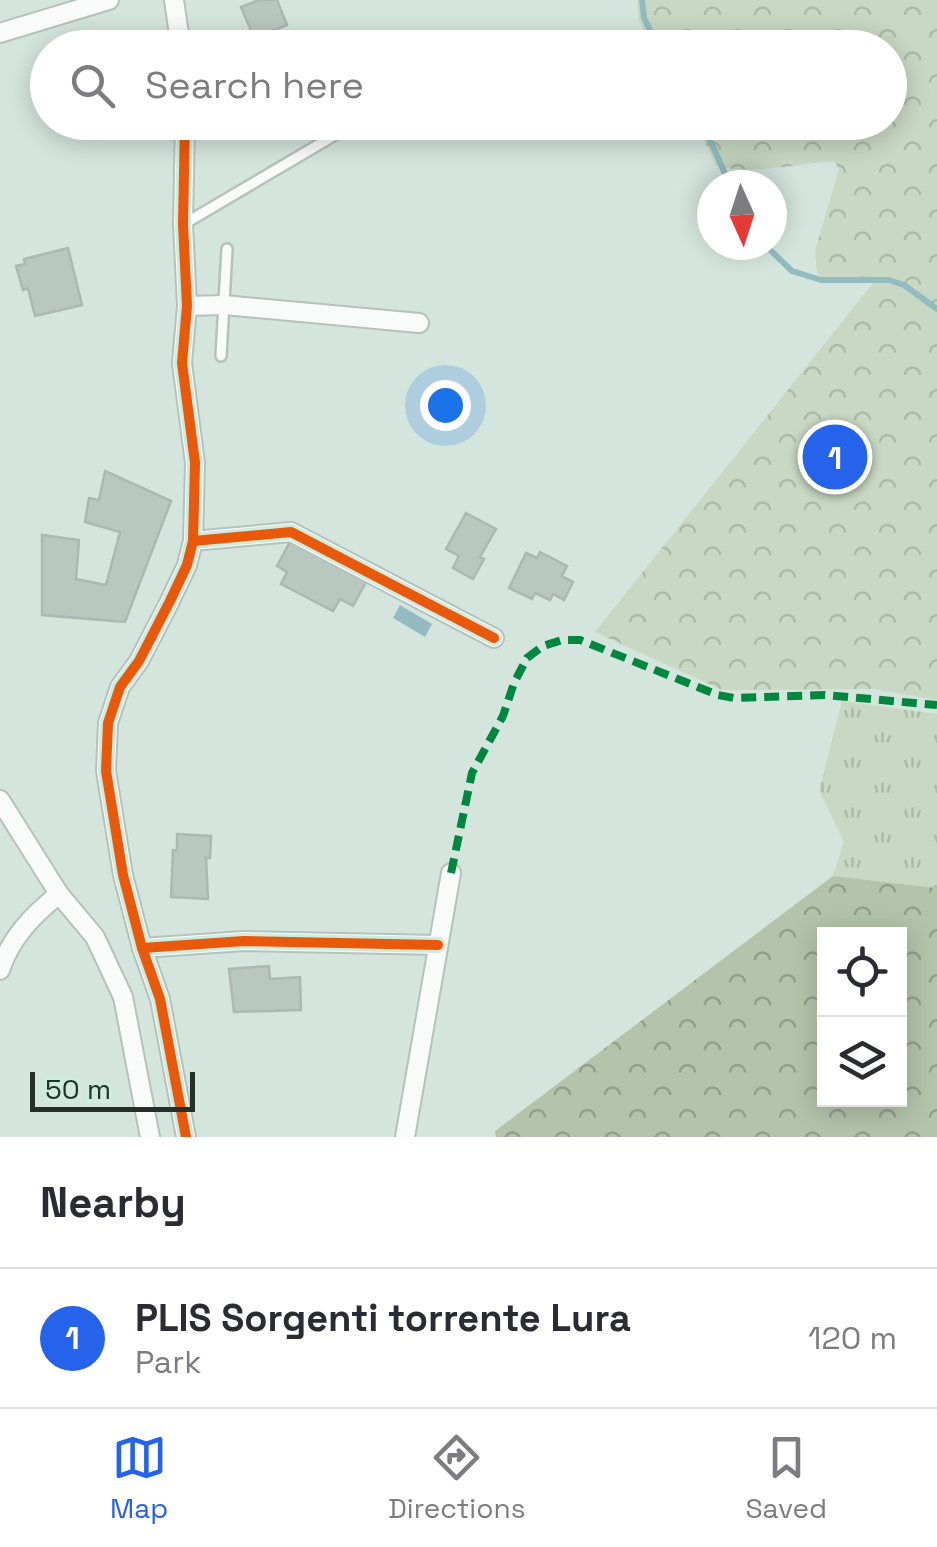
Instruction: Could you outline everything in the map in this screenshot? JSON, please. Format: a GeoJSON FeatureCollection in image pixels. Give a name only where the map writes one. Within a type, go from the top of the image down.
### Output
{"type":"FeatureCollection","features":[{"type":"Feature","properties":{"kind":"street"},"geometry":{"type":"LineString","coordinates":[[0,33],[109,0]]}},
{"type":"Feature","properties":{"kind":"street"},"geometry":{"type":"LineString","coordinates":[[174,0],[178,30]]}},
{"type":"Feature","properties":{"kind":"street"},"geometry":{"type":"LineString","coordinates":[[185,140],[187,306],[182,363],[195,463],[194,540],[187,566],[170,601],[139,661],[120,687],[108,723],[106,771],[123,876],[160,1000],[186,1137]]}},
{"type":"Feature","properties":{"kind":"street"},"geometry":{"type":"LineString","coordinates":[[187,306],[224,305],[419,323]]}},
{"type":"Feature","properties":{"kind":"street"},"geometry":{"type":"LineString","coordinates":[[194,540],[290,532],[494,638]]}},
{"type":"Feature","properties":{"kind":"street"},"geometry":{"type":"LineString","coordinates":[[0,800],[59,894],[95,937],[124,997],[150,1137]]}},
{"type":"Feature","properties":{"kind":"street"},"geometry":{"type":"LineString","coordinates":[[406,1137],[451,873]]}},
{"type":"Feature","properties":{"kind":"street"},"geometry":{"type":"LineString","coordinates":[[0,970],[6,952],[30,918],[59,894]]}},
{"type":"Feature","properties":{"kind":"street"},"geometry":{"type":"LineString","coordinates":[[142,948],[244,941],[438,945]]}},
{"type":"Feature","properties":{"kind":"lane"},"geometry":{"type":"LineString","coordinates":[[183,224],[326,140]]}},
{"type":"Feature","properties":{"kind":"lane"},"geometry":{"type":"LineString","coordinates":[[221,356],[227,249]]}},
{"type":"Feature","properties":{"kind":"green space"},"geometry":{"type":"Polygon","coordinates":[[[637,0],[937,0],[937,700],[873,689],[722,690],[595,632],[873,283],[826,283],[817,272],[815,251],[839,169],[834,161],[760,169],[716,166],[704,140],[907,140],[907,30],[644,30],[637,0]]]}},
{"type":"Feature","properties":{"kind":"green space"},"geometry":{"type":"Polygon","coordinates":[[[842,701],[937,714],[937,888],[833,876],[844,842],[819,791],[842,701]]]}},
{"type":"Feature","properties":{"kind":"green space"},"geometry":{"type":"Polygon","coordinates":[[[833,876],[937,888],[937,1137],[496,1137],[495,1131],[833,876]]]}},
{"type":"Feature","properties":{"kind":"water"},"geometry":{"type":"Polygon","coordinates":[[[400,605],[432,624],[425,637],[393,618],[400,605]]]}},
{"type":"Feature","properties":{"kind":"building"},"geometry":{"type":"Polygon","coordinates":[[[259,0],[277,0],[287,25],[274,30],[251,30],[241,7],[259,0]]]}},
{"type":"Feature","properties":{"kind":"building"},"geometry":{"type":"Polygon","coordinates":[[[68,248],[82,305],[35,316],[28,288],[23,290],[16,266],[25,264],[24,259],[68,248]]]}},
{"type":"Feature","properties":{"kind":"building"},"geometry":{"type":"Polygon","coordinates":[[[105,471],[171,501],[125,622],[42,615],[42,535],[79,540],[76,579],[106,585],[120,532],[85,522],[89,498],[99,500],[105,471]]]}},
{"type":"Feature","properties":{"kind":"building"},"geometry":{"type":"Polygon","coordinates":[[[466,513],[496,529],[473,579],[453,568],[459,556],[446,549],[466,513]]]}},
{"type":"Feature","properties":{"kind":"building"},"geometry":{"type":"Polygon","coordinates":[[[291,540],[367,580],[353,606],[340,599],[333,611],[281,584],[287,572],[277,566],[291,540]]]}},
{"type":"Feature","properties":{"kind":"building"},"geometry":{"type":"Polygon","coordinates":[[[540,552],[567,566],[562,576],[573,582],[564,600],[553,594],[550,600],[535,593],[532,599],[509,588],[526,553],[537,558],[540,552]]]}},
{"type":"Feature","properties":{"kind":"building"},"geometry":{"type":"Polygon","coordinates":[[[177,834],[211,836],[210,858],[206,858],[208,899],[171,897],[177,834]]]}},
{"type":"Feature","properties":{"kind":"building"},"geometry":{"type":"Polygon","coordinates":[[[269,966],[270,979],[300,977],[301,1010],[234,1012],[229,969],[269,966]]]}},
{"type":"Feature","properties":{"kind":"waterway"},"geometry":{"type":"LineString","coordinates":[[642,0],[650,30]]}},
{"type":"Feature","properties":{"kind":"waterway"},"geometry":{"type":"LineString","coordinates":[[710,140],[723,170]]}},
{"type":"Feature","properties":{"kind":"waterway"},"geometry":{"type":"LineString","coordinates":[[781,260],[792,271],[821,280],[889,280],[904,285],[937,309]]}},
{"type":"Feature","properties":{"kind":"marked path"},"geometry":{"type":"LineString","coordinates":[[451,873],[472,773],[503,716],[527,658],[543,646],[580,640],[734,698],[825,695],[937,705]]}},
{"type":"Feature","properties":{"kind":"cycle path"},"geometry":{"type":"LineString","coordinates":[[185,140],[187,306],[182,363],[195,463],[193,541],[170,601],[139,661],[120,687],[108,723],[106,771],[123,875],[160,999],[186,1137]]}},
{"type":"Feature","properties":{"kind":"cycle path"},"geometry":{"type":"LineString","coordinates":[[193,541],[291,532],[494,638]]}},
{"type":"Feature","properties":{"kind":"cycle path"},"geometry":{"type":"LineString","coordinates":[[142,948],[244,941],[438,945]]}},
{"type":"Feature","properties":{"kind":"place","name":"PLIS Sorgenti torrente Lura"},"geometry":{"type":"Point","coordinates":[835,457]}}]}
